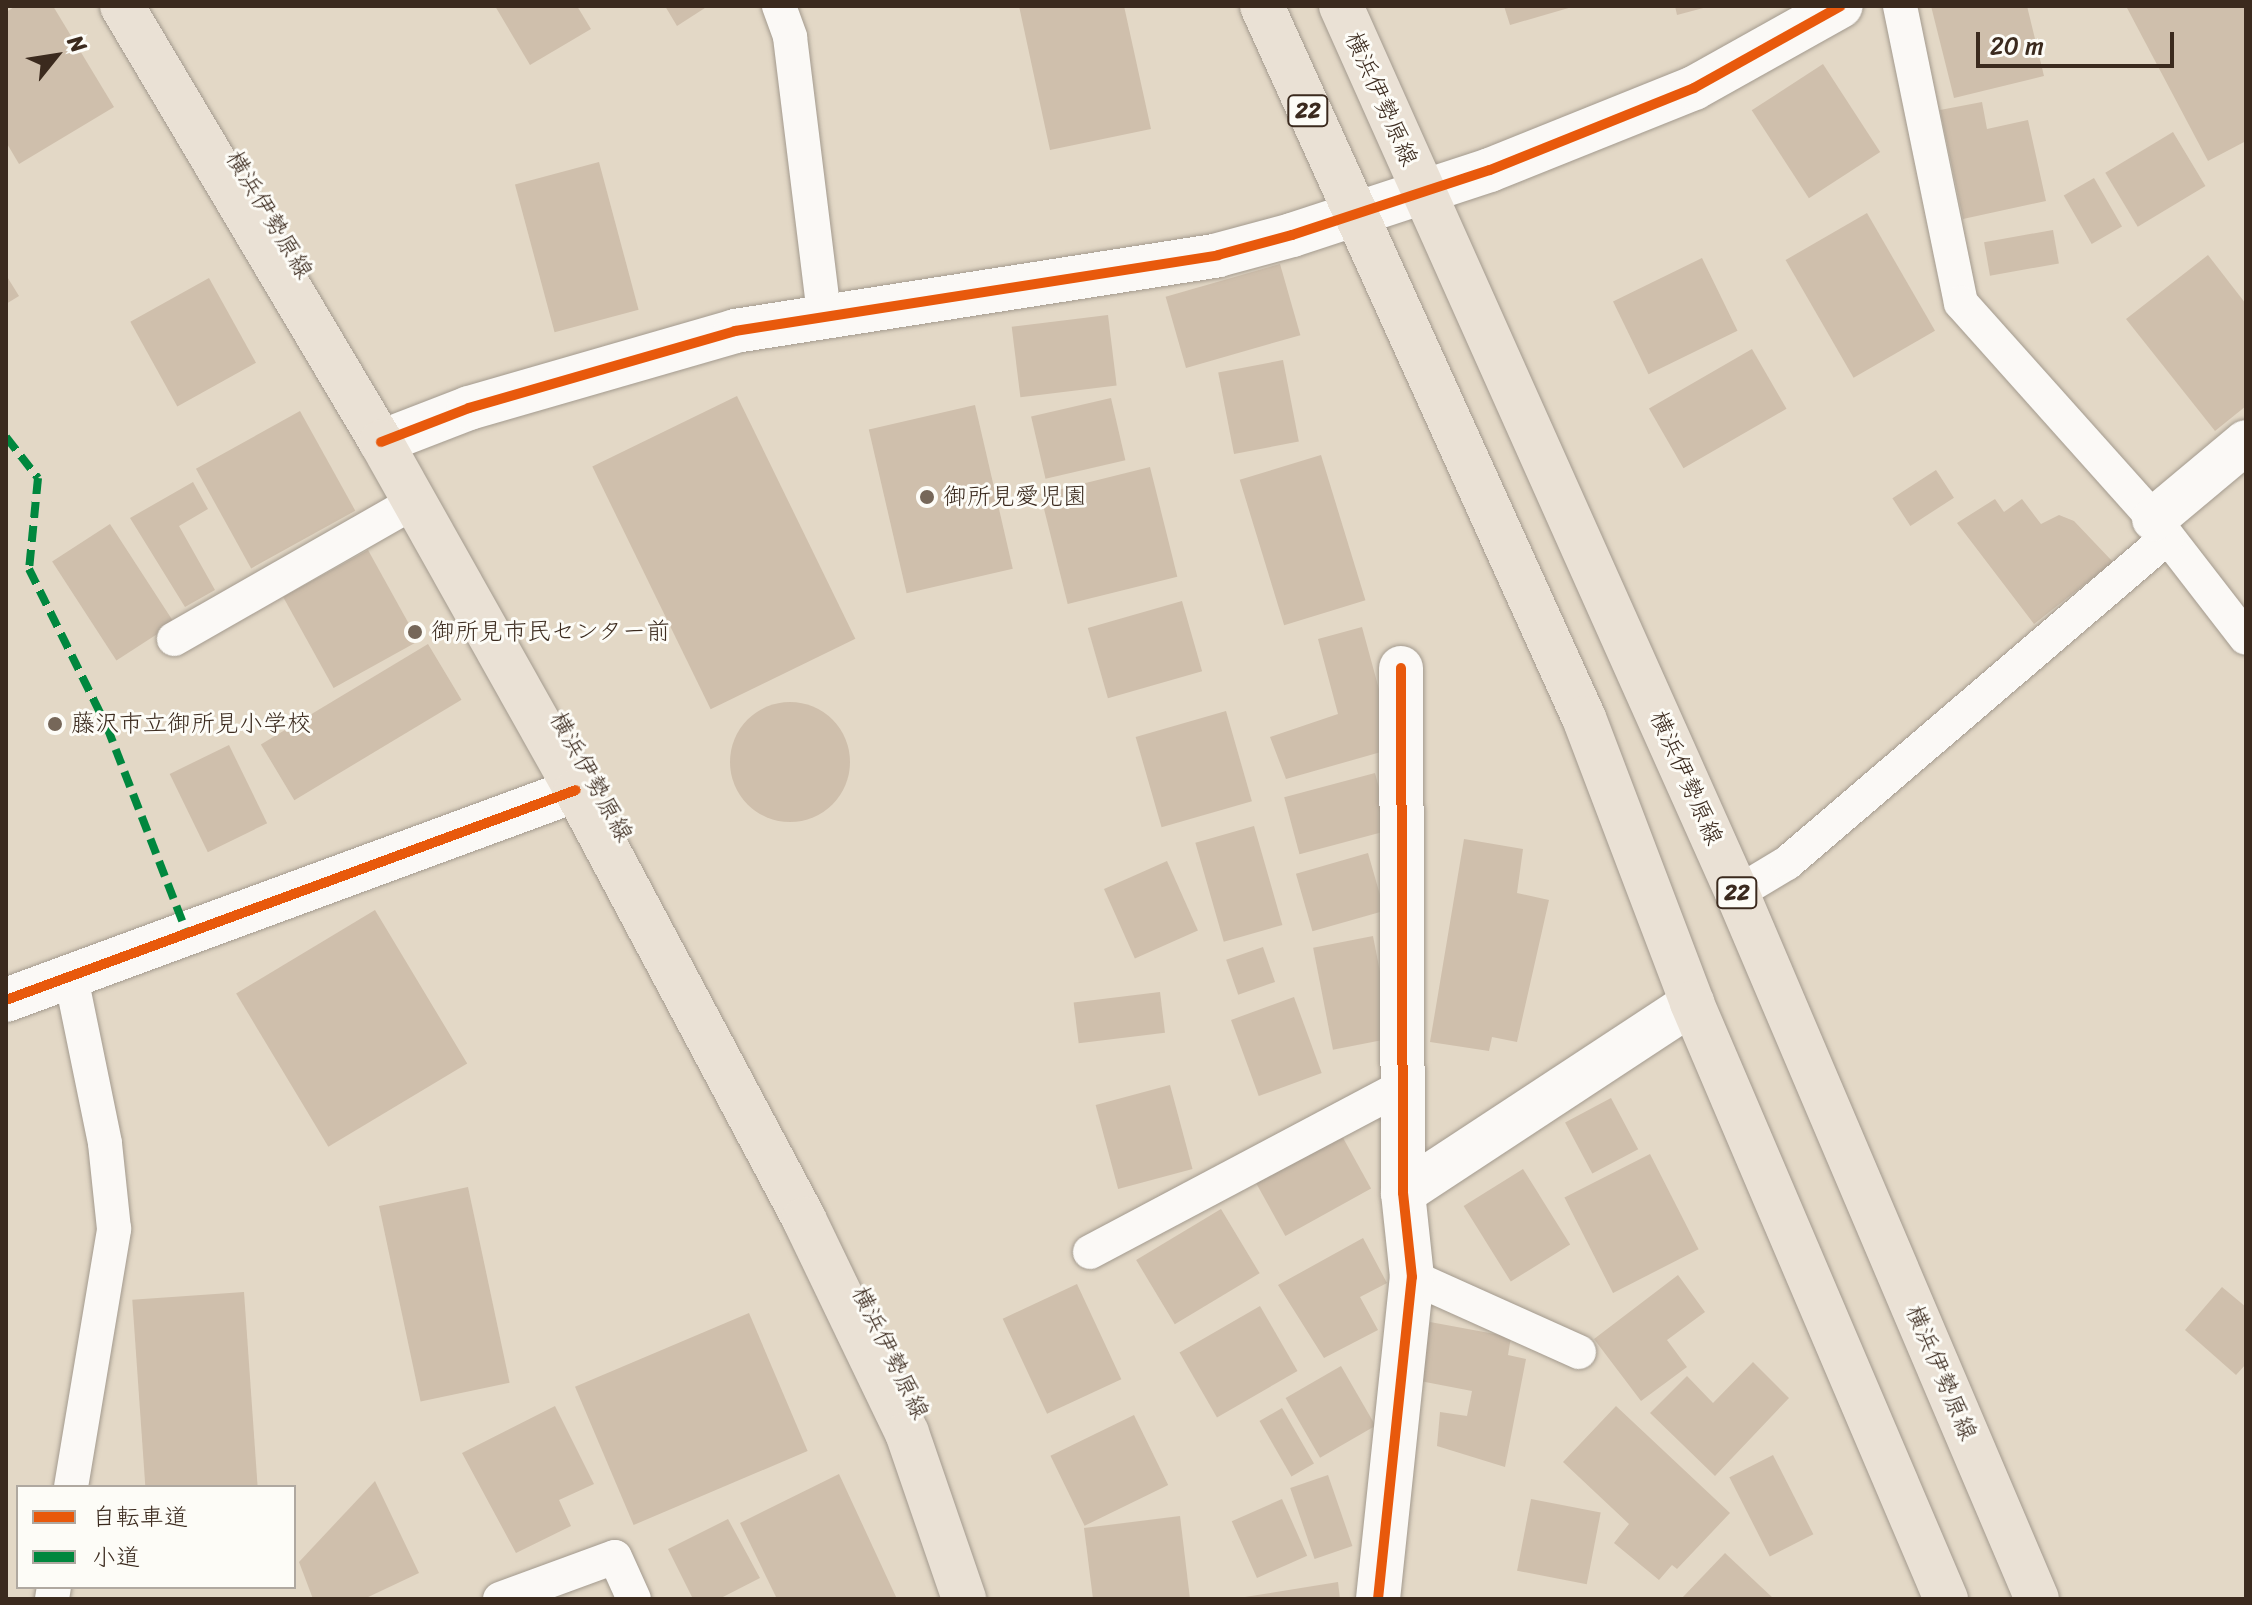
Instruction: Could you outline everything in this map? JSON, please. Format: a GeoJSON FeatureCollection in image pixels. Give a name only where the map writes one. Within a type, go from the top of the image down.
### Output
{"type":"FeatureCollection","features":[{"type":"Feature","properties":{"kind":"main road","name":"横浜伊勢原線"},"geometry":{"type":"LineString","coordinates":[[122,6],[381,442],[576,790],[804,1219],[907,1433],[964,1599]]}},
{"type":"Feature","properties":{"kind":"main road","name":"22"},"geometry":{"type":"LineString","coordinates":[[1262,6],[1353,216],[1584,718],[1692,1003],[1946,1599]]}},
{"type":"Feature","properties":{"kind":"main road","name":"横浜伊勢原線"},"geometry":{"type":"LineString","coordinates":[[1341,6],[1737,893],[2037,1599]]}},
{"type":"Feature","properties":{"kind":"street"},"geometry":{"type":"LineString","coordinates":[[381,442],[498,399],[735,331],[824,314],[1218,255],[1353,216],[1694,88],[1841,6]]}},
{"type":"Feature","properties":{"kind":"street"},"geometry":{"type":"LineString","coordinates":[[2161,529],[2246,442]]}},
{"type":"Feature","properties":{"kind":"street"},"geometry":{"type":"LineString","coordinates":[[1378,1599],[1412,1277],[1403,1193],[1401,1087],[1401,668]]}},
{"type":"Feature","properties":{"kind":"street"},"geometry":{"type":"LineString","coordinates":[[6,1000],[576,790]]}},
{"type":"Feature","properties":{"kind":"street"},"geometry":{"type":"LineString","coordinates":[[1403,1193],[1692,1003]]}},
{"type":"Feature","properties":{"kind":"lane"},"geometry":{"type":"LineString","coordinates":[[779,6],[790,37],[824,314]]}},
{"type":"Feature","properties":{"kind":"lane"},"geometry":{"type":"LineString","coordinates":[[1900,6],[1961,303],[2161,529],[2246,638]]}},
{"type":"Feature","properties":{"kind":"lane"},"geometry":{"type":"LineString","coordinates":[[174,639],[414,502]]}},
{"type":"Feature","properties":{"kind":"lane"},"geometry":{"type":"LineString","coordinates":[[1737,893],[1787,863],[2161,529]]}},
{"type":"Feature","properties":{"kind":"lane"},"geometry":{"type":"LineString","coordinates":[[71,977],[105,1143],[114,1229],[71,1485]]}},
{"type":"Feature","properties":{"kind":"lane"},"geometry":{"type":"LineString","coordinates":[[1090,1252],[1401,1087]]}},
{"type":"Feature","properties":{"kind":"lane"},"geometry":{"type":"LineString","coordinates":[[1412,1277],[1579,1352]]}},
{"type":"Feature","properties":{"kind":"lane"},"geometry":{"type":"LineString","coordinates":[[500,1599],[615,1557],[634,1599]]}},
{"type":"Feature","properties":{"kind":"building"},"geometry":{"type":"Polygon","coordinates":[[[16,6],[53,6],[114,107],[19,164],[6,142],[6,12],[16,6]]]}},
{"type":"Feature","properties":{"kind":"building"},"geometry":{"type":"Polygon","coordinates":[[[495,6],[577,6],[591,29],[530,65],[495,6]]]}},
{"type":"Feature","properties":{"kind":"building"},"geometry":{"type":"Polygon","coordinates":[[[665,6],[708,6],[677,26],[665,6]]]}},
{"type":"Feature","properties":{"kind":"building"},"geometry":{"type":"Polygon","coordinates":[[[1019,6],[1124,6],[1151,129],[1050,150],[1019,6]]]}},
{"type":"Feature","properties":{"kind":"building"},"geometry":{"type":"Polygon","coordinates":[[[1504,6],[1572,6],[1572,7],[1510,25],[1504,6]]]}},
{"type":"Feature","properties":{"kind":"building"},"geometry":{"type":"Polygon","coordinates":[[[1675,6],[1707,6],[1707,7],[1677,15],[1675,6]]]}},
{"type":"Feature","properties":{"kind":"building"},"geometry":{"type":"Polygon","coordinates":[[[1931,6],[2027,6],[2044,76],[1954,98],[1931,6]]]}},
{"type":"Feature","properties":{"kind":"building"},"geometry":{"type":"Polygon","coordinates":[[[2126,6],[2246,6],[2246,141],[2208,161],[2126,6]]]}},
{"type":"Feature","properties":{"kind":"building"},"geometry":{"type":"Polygon","coordinates":[[[1823,64],[1880,152],[1809,198],[1752,110],[1823,64]]]}},
{"type":"Feature","properties":{"kind":"building"},"geometry":{"type":"Polygon","coordinates":[[[1982,102],[1987,129],[2028,120],[2046,201],[1963,219],[1940,110],[1982,102]]]}},
{"type":"Feature","properties":{"kind":"building"},"geometry":{"type":"Polygon","coordinates":[[[2173,132],[2205,186],[2138,227],[2105,173],[2173,132]]]}},
{"type":"Feature","properties":{"kind":"building"},"geometry":{"type":"Polygon","coordinates":[[[599,162],[639,310],[555,332],[515,185],[599,162]]]}},
{"type":"Feature","properties":{"kind":"building"},"geometry":{"type":"Polygon","coordinates":[[[2094,178],[2122,226],[2092,244],[2064,196],[2094,178]]]}},
{"type":"Feature","properties":{"kind":"building"},"geometry":{"type":"Polygon","coordinates":[[[1867,213],[1935,331],[1854,378],[1786,260],[1867,213]]]}},
{"type":"Feature","properties":{"kind":"building"},"geometry":{"type":"Polygon","coordinates":[[[2053,230],[2059,263],[1990,276],[1984,242],[2053,230]]]}},
{"type":"Feature","properties":{"kind":"building"},"geometry":{"type":"Polygon","coordinates":[[[2208,255],[2246,304],[2246,406],[2215,431],[2126,319],[2208,255]]]}},
{"type":"Feature","properties":{"kind":"building"},"geometry":{"type":"Polygon","coordinates":[[[1702,258],[1738,331],[1649,374],[1613,301],[1702,258]]]}},
{"type":"Feature","properties":{"kind":"building"},"geometry":{"type":"Polygon","coordinates":[[[1280,264],[1300,335],[1186,368],[1166,297],[1280,264]]]}},
{"type":"Feature","properties":{"kind":"building"},"geometry":{"type":"Polygon","coordinates":[[[6,275],[19,296],[6,304],[6,275]]]}},
{"type":"Feature","properties":{"kind":"building"},"geometry":{"type":"Polygon","coordinates":[[[209,278],[256,363],[177,406],[130,322],[209,278]]]}},
{"type":"Feature","properties":{"kind":"building"},"geometry":{"type":"Polygon","coordinates":[[[1108,315],[1117,385],[1020,397],[1012,327],[1108,315]]]}},
{"type":"Feature","properties":{"kind":"building"},"geometry":{"type":"Polygon","coordinates":[[[1752,349],[1786,409],[1683,468],[1649,408],[1752,349]]]}},
{"type":"Feature","properties":{"kind":"building"},"geometry":{"type":"Polygon","coordinates":[[[1283,360],[1299,441],[1234,454],[1218,373],[1283,360]]]}},
{"type":"Feature","properties":{"kind":"building"},"geometry":{"type":"Polygon","coordinates":[[[737,396],[855,639],[711,709],[592,467],[737,396]]]}},
{"type":"Feature","properties":{"kind":"building"},"geometry":{"type":"Polygon","coordinates":[[[1111,398],[1125,460],[1045,479],[1031,416],[1111,398]]]}},
{"type":"Feature","properties":{"kind":"building"},"geometry":{"type":"Polygon","coordinates":[[[975,405],[1013,569],[907,593],[869,430],[975,405]]]}},
{"type":"Feature","properties":{"kind":"building"},"geometry":{"type":"Polygon","coordinates":[[[300,411],[355,511],[251,568],[196,469],[300,411]]]}},
{"type":"Feature","properties":{"kind":"building"},"geometry":{"type":"Polygon","coordinates":[[[1321,455],[1365,600],[1284,625],[1240,480],[1321,455]]]}},
{"type":"Feature","properties":{"kind":"building"},"geometry":{"type":"Polygon","coordinates":[[[1150,467],[1177,577],[1068,604],[1040,494],[1150,467]]]}},
{"type":"Feature","properties":{"kind":"building"},"geometry":{"type":"Polygon","coordinates":[[[1936,470],[1954,498],[1910,526],[1892,498],[1936,470]]]}},
{"type":"Feature","properties":{"kind":"building"},"geometry":{"type":"Polygon","coordinates":[[[193,482],[208,509],[179,526],[215,590],[185,607],[130,518],[193,482]]]}},
{"type":"Feature","properties":{"kind":"building"},"geometry":{"type":"Polygon","coordinates":[[[1995,499],[2004,512],[2022,499],[2041,524],[2059,515],[2074,521],[2113,562],[2034,624],[1957,523],[1995,499]]]}},
{"type":"Feature","properties":{"kind":"building"},"geometry":{"type":"Polygon","coordinates":[[[110,524],[174,623],[116,661],[52,562],[110,524]]]}},
{"type":"Feature","properties":{"kind":"building"},"geometry":{"type":"Polygon","coordinates":[[[368,550],[418,641],[334,688],[283,597],[368,550]]]}},
{"type":"Feature","properties":{"kind":"building"},"geometry":{"type":"Polygon","coordinates":[[[1182,601],[1202,671],[1108,698],[1088,628],[1182,601]]]}},
{"type":"Feature","properties":{"kind":"building"},"geometry":{"type":"Polygon","coordinates":[[[1362,627],[1395,748],[1286,779],[1270,737],[1338,714],[1318,639],[1362,627]]]}},
{"type":"Feature","properties":{"kind":"building"},"geometry":{"type":"Polygon","coordinates":[[[428,644],[461,700],[294,800],[261,744],[428,644]]]}},
{"type":"Feature","properties":{"kind":"building"},"geometry":{"type":"Polygon","coordinates":[[[790,702],[813,707],[832,720],[845,739],[850,762],[845,785],[832,804],[813,817],[790,822],[767,817],[748,804],[735,785],[730,762],[735,739],[748,720],[767,707],[790,702]]]}},
{"type":"Feature","properties":{"kind":"building"},"geometry":{"type":"Polygon","coordinates":[[[1226,711],[1252,801],[1162,827],[1136,737],[1226,711]]]}},
{"type":"Feature","properties":{"kind":"building"},"geometry":{"type":"Polygon","coordinates":[[[229,745],[267,823],[208,852],[170,774],[229,745]]]}},
{"type":"Feature","properties":{"kind":"building"},"geometry":{"type":"Polygon","coordinates":[[[1375,773],[1390,830],[1299,854],[1284,797],[1375,773]]]}},
{"type":"Feature","properties":{"kind":"building"},"geometry":{"type":"Polygon","coordinates":[[[1254,826],[1282,925],[1224,942],[1195,843],[1254,826]]]}},
{"type":"Feature","properties":{"kind":"building"},"geometry":{"type":"Polygon","coordinates":[[[1464,839],[1523,849],[1517,893],[1549,900],[1517,1042],[1492,1037],[1489,1051],[1430,1042],[1464,839]]]}},
{"type":"Feature","properties":{"kind":"building"},"geometry":{"type":"Polygon","coordinates":[[[1368,853],[1385,911],[1312,931],[1296,874],[1368,853]]]}},
{"type":"Feature","properties":{"kind":"building"},"geometry":{"type":"Polygon","coordinates":[[[1167,861],[1198,930],[1135,958],[1104,889],[1167,861]]]}},
{"type":"Feature","properties":{"kind":"building"},"geometry":{"type":"Polygon","coordinates":[[[375,910],[467,1063],[328,1147],[236,993],[375,910]]]}},
{"type":"Feature","properties":{"kind":"building"},"geometry":{"type":"Polygon","coordinates":[[[1373,936],[1393,1038],[1333,1050],[1313,948],[1373,936]]]}},
{"type":"Feature","properties":{"kind":"building"},"geometry":{"type":"Polygon","coordinates":[[[1263,947],[1275,982],[1238,995],[1226,960],[1263,947]]]}},
{"type":"Feature","properties":{"kind":"building"},"geometry":{"type":"Polygon","coordinates":[[[1160,992],[1165,1033],[1079,1043],[1074,1003],[1160,992]]]}},
{"type":"Feature","properties":{"kind":"building"},"geometry":{"type":"Polygon","coordinates":[[[1294,997],[1322,1073],[1259,1096],[1231,1020],[1294,997]]]}},
{"type":"Feature","properties":{"kind":"building"},"geometry":{"type":"Polygon","coordinates":[[[1170,1085],[1193,1169],[1118,1189],[1096,1105],[1170,1085]]]}},
{"type":"Feature","properties":{"kind":"building"},"geometry":{"type":"Polygon","coordinates":[[[1611,1098],[1638,1149],[1592,1174],[1565,1122],[1611,1098]]]}},
{"type":"Feature","properties":{"kind":"building"},"geometry":{"type":"Polygon","coordinates":[[[1342,1136],[1371,1188],[1285,1236],[1256,1184],[1342,1136]]]}},
{"type":"Feature","properties":{"kind":"building"},"geometry":{"type":"Polygon","coordinates":[[[1650,1154],[1699,1249],[1613,1293],[1564,1198],[1650,1154]]]}},
{"type":"Feature","properties":{"kind":"building"},"geometry":{"type":"Polygon","coordinates":[[[1523,1169],[1570,1244],[1511,1282],[1464,1206],[1523,1169]]]}},
{"type":"Feature","properties":{"kind":"building"},"geometry":{"type":"Polygon","coordinates":[[[468,1187],[510,1383],[421,1402],[379,1206],[468,1187]]]}},
{"type":"Feature","properties":{"kind":"building"},"geometry":{"type":"Polygon","coordinates":[[[1221,1209],[1260,1273],[1175,1324],[1136,1260],[1221,1209]]]}},
{"type":"Feature","properties":{"kind":"building"},"geometry":{"type":"Polygon","coordinates":[[[1363,1238],[1387,1283],[1360,1297],[1378,1330],[1324,1358],[1278,1285],[1363,1238]]]}},
{"type":"Feature","properties":{"kind":"building"},"geometry":{"type":"Polygon","coordinates":[[[1678,1275],[1705,1312],[1667,1340],[1687,1367],[1641,1401],[1594,1339],[1678,1275]]]}},
{"type":"Feature","properties":{"kind":"building"},"geometry":{"type":"Polygon","coordinates":[[[1077,1284],[1121,1379],[1047,1414],[1003,1319],[1077,1284]]]}},
{"type":"Feature","properties":{"kind":"building"},"geometry":{"type":"Polygon","coordinates":[[[2222,1287],[2246,1307],[2246,1364],[2236,1375],[2185,1330],[2222,1287]]]}},
{"type":"Feature","properties":{"kind":"building"},"geometry":{"type":"Polygon","coordinates":[[[244,1292],[257,1485],[145,1485],[132,1300],[244,1292]]]}},
{"type":"Feature","properties":{"kind":"building"},"geometry":{"type":"Polygon","coordinates":[[[1260,1306],[1298,1371],[1217,1417],[1179,1352],[1260,1306]]]}},
{"type":"Feature","properties":{"kind":"building"},"geometry":{"type":"Polygon","coordinates":[[[749,1313],[808,1451],[634,1525],[575,1387],[749,1313]]]}},
{"type":"Feature","properties":{"kind":"building"},"geometry":{"type":"Polygon","coordinates":[[[1430,1322],[1511,1337],[1508,1355],[1526,1359],[1505,1467],[1437,1446],[1440,1412],[1467,1416],[1472,1391],[1420,1381],[1430,1322]]]}},
{"type":"Feature","properties":{"kind":"building"},"geometry":{"type":"Polygon","coordinates":[[[1753,1362],[1789,1398],[1715,1476],[1650,1413],[1687,1376],[1713,1403],[1753,1362]]]}},
{"type":"Feature","properties":{"kind":"building"},"geometry":{"type":"Polygon","coordinates":[[[1341,1366],[1376,1426],[1320,1458],[1286,1398],[1341,1366]]]}},
{"type":"Feature","properties":{"kind":"building"},"geometry":{"type":"Polygon","coordinates":[[[555,1406],[594,1484],[559,1500],[571,1526],[516,1553],[462,1453],[555,1406]]]}},
{"type":"Feature","properties":{"kind":"building"},"geometry":{"type":"Polygon","coordinates":[[[1616,1406],[1730,1513],[1677,1569],[1672,1565],[1659,1580],[1614,1543],[1629,1524],[1563,1462],[1616,1406]]]}},
{"type":"Feature","properties":{"kind":"building"},"geometry":{"type":"Polygon","coordinates":[[[1282,1408],[1314,1463],[1291,1476],[1259,1421],[1282,1408]]]}},
{"type":"Feature","properties":{"kind":"building"},"geometry":{"type":"Polygon","coordinates":[[[1134,1415],[1168,1485],[1085,1526],[1050,1456],[1134,1415]]]}},
{"type":"Feature","properties":{"kind":"building"},"geometry":{"type":"Polygon","coordinates":[[[1773,1455],[1813,1534],[1770,1557],[1729,1477],[1773,1455]]]}},
{"type":"Feature","properties":{"kind":"building"},"geometry":{"type":"Polygon","coordinates":[[[839,1474],[897,1599],[777,1599],[740,1523],[839,1474]]]}},
{"type":"Feature","properties":{"kind":"building"},"geometry":{"type":"Polygon","coordinates":[[[1328,1475],[1352,1546],[1315,1559],[1290,1488],[1328,1475]]]}},
{"type":"Feature","properties":{"kind":"building"},"geometry":{"type":"Polygon","coordinates":[[[375,1481],[419,1573],[364,1599],[313,1599],[299,1562],[375,1481]]]}},
{"type":"Feature","properties":{"kind":"building"},"geometry":{"type":"Polygon","coordinates":[[[1282,1499],[1307,1556],[1257,1578],[1232,1521],[1282,1499]]]}},
{"type":"Feature","properties":{"kind":"building"},"geometry":{"type":"Polygon","coordinates":[[[1531,1499],[1601,1513],[1587,1584],[1517,1571],[1531,1499]]]}},
{"type":"Feature","properties":{"kind":"building"},"geometry":{"type":"Polygon","coordinates":[[[1180,1516],[1190,1599],[1093,1599],[1084,1528],[1180,1516]]]}},
{"type":"Feature","properties":{"kind":"building"},"geometry":{"type":"Polygon","coordinates":[[[728,1519],[760,1578],[719,1599],[693,1599],[668,1549],[728,1519]]]}},
{"type":"Feature","properties":{"kind":"building"},"geometry":{"type":"Polygon","coordinates":[[[1725,1553],[1774,1599],[1681,1599],[1725,1553]]]}},
{"type":"Feature","properties":{"kind":"building"},"geometry":{"type":"Polygon","coordinates":[[[1338,1582],[1340,1599],[1245,1599],[1245,1597],[1338,1582]]]}},
{"type":"Feature","properties":{"kind":"marked path"},"geometry":{"type":"LineString","coordinates":[[6,437],[38,478],[29,569],[107,727],[188,936]]}},
{"type":"Feature","properties":{"kind":"cycle path"},"geometry":{"type":"LineString","coordinates":[[381,442],[469,408],[735,331],[1218,255],[1292,235],[1490,170],[1694,88],[1841,6]]}},
{"type":"Feature","properties":{"kind":"cycle path"},"geometry":{"type":"LineString","coordinates":[[1378,1599],[1412,1277],[1403,1193],[1401,668]]}},
{"type":"Feature","properties":{"kind":"cycle path"},"geometry":{"type":"LineString","coordinates":[[6,1000],[576,790]]}},
{"type":"Feature","properties":{"kind":"place","name":"御所見愛児園"},"geometry":{"type":"Point","coordinates":[927,497]}},
{"type":"Feature","properties":{"kind":"place","name":"御所見市民センター前"},"geometry":{"type":"Point","coordinates":[415,632]}},
{"type":"Feature","properties":{"kind":"place","name":"藤沢市立御所見小学校"},"geometry":{"type":"Point","coordinates":[55,724]}}]}
